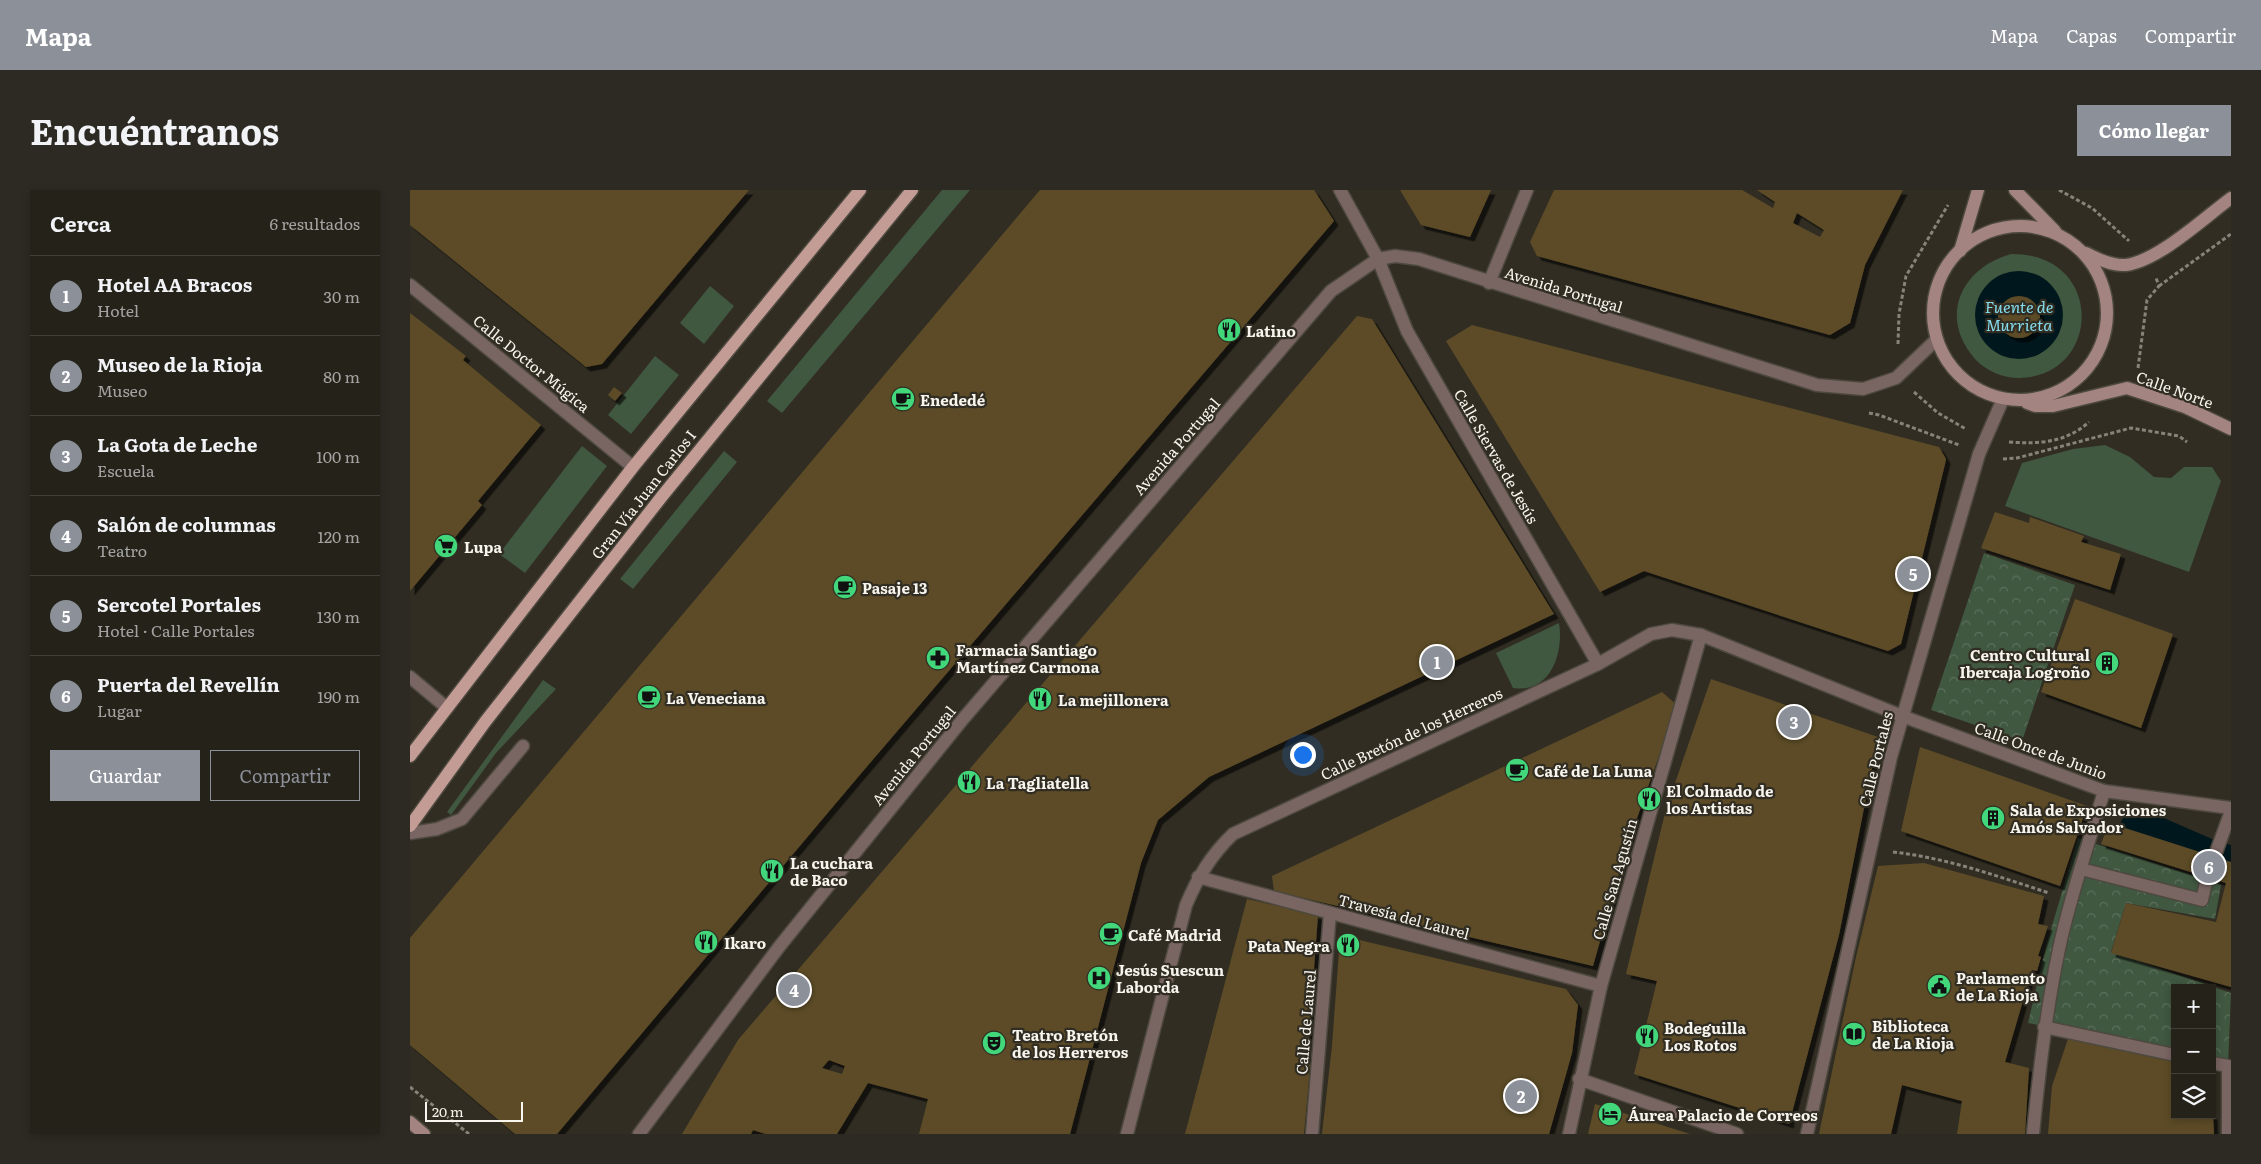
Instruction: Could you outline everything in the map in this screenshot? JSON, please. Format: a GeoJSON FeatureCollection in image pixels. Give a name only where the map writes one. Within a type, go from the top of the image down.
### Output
{"type":"FeatureCollection","features":[{"type":"Feature","properties":{"kind":"main road","name":"Gran Vía Juan Carlos I"},"geometry":{"type":"LineString","coordinates":[[410,756],[633,467],[860,190]]}},
{"type":"Feature","properties":{"kind":"main road","name":"Gran Vía Juan Carlos I"},"geometry":{"type":"LineString","coordinates":[[410,826],[485,722],[669,488],[912,190]]}},
{"type":"Feature","properties":{"kind":"main road"},"geometry":{"type":"LineString","coordinates":[[1960,251],[1978,190]]}},
{"type":"Feature","properties":{"kind":"main road"},"geometry":{"type":"LineString","coordinates":[[2015,190],[2059,235],[2081,251],[2102,261],[2125,265],[2148,260],[2231,198]]}},
{"type":"Feature","properties":{"kind":"main road"},"geometry":{"type":"LineString","coordinates":[[2059,235],[2025,226],[2008,227],[1976,237],[1960,251],[1948,266],[1939,283],[1934,301],[1934,320],[1938,339],[1943,353],[1962,378],[1974,387],[2003,399],[2020,401],[2044,397],[2067,387],[2086,371],[2099,351],[2107,325],[2107,306],[2100,279],[2094,267],[2081,251]]}},
{"type":"Feature","properties":{"kind":"main road","name":"Calle Norte"},"geometry":{"type":"LineString","coordinates":[[2020,401],[2035,406],[2053,406],[2127,388],[2185,407],[2231,429]]}},
{"type":"Feature","properties":{"kind":"main road"},"geometry":{"type":"LineString","coordinates":[[410,1122],[424,1134]]}},
{"type":"Feature","properties":{"kind":"street","name":"Calle Siervas de Jesús"},"geometry":{"type":"LineString","coordinates":[[1340,190],[1378,258],[1407,331],[1598,664]]}},
{"type":"Feature","properties":{"kind":"street"},"geometry":{"type":"LineString","coordinates":[[1488,282],[1527,190]]}},
{"type":"Feature","properties":{"kind":"street","name":"Avenida Portugal"},"geometry":{"type":"LineString","coordinates":[[639,1134],[779,947],[962,719],[1331,291],[1378,258],[1395,256],[1418,259],[1817,385],[1863,389],[1896,378],[1938,339]]}},
{"type":"Feature","properties":{"kind":"street","name":"Calle Doctor Múgica"},"geometry":{"type":"LineString","coordinates":[[410,284],[633,467]]}},
{"type":"Feature","properties":{"kind":"street","name":"Calle Portales"},"geometry":{"type":"LineString","coordinates":[[1807,1134],[1870,850],[1902,716],[1979,454],[2003,399]]}},
{"type":"Feature","properties":{"kind":"street","name":"Calle Bretón de los Herreros"},"geometry":{"type":"LineString","coordinates":[[1127,1134],[1186,905],[1198,877],[1215,851],[1232,834],[1598,664],[1650,634],[1672,630],[1701,635],[1902,716]]}},
{"type":"Feature","properties":{"kind":"street","name":"Calle San Agustín"},"geometry":{"type":"LineString","coordinates":[[1569,1134],[1579,1079],[1601,986],[1701,635]]}},
{"type":"Feature","properties":{"kind":"street"},"geometry":{"type":"LineString","coordinates":[[410,677],[447,708]]}},
{"type":"Feature","properties":{"kind":"street","name":"Calle Once de Junio"},"geometry":{"type":"LineString","coordinates":[[1902,716],[2104,792],[2231,809]]}},
{"type":"Feature","properties":{"kind":"street"},"geometry":{"type":"LineString","coordinates":[[410,833],[437,829],[462,819],[523,746]]}},
{"type":"Feature","properties":{"kind":"street"},"geometry":{"type":"LineString","coordinates":[[2033,1134],[2044,1027],[2071,900],[2104,792]]}},
{"type":"Feature","properties":{"kind":"street"},"geometry":{"type":"LineString","coordinates":[[2214,858],[2231,809]]}},
{"type":"Feature","properties":{"kind":"street"},"geometry":{"type":"LineString","coordinates":[[2081,869],[2202,900],[2208,878]]}},
{"type":"Feature","properties":{"kind":"street","name":"Travesía del Laurel"},"geometry":{"type":"LineString","coordinates":[[1198,877],[1601,986]]}},
{"type":"Feature","properties":{"kind":"street","name":"Calle de Laurel"},"geometry":{"type":"LineString","coordinates":[[1312,1134],[1330,913]]}},
{"type":"Feature","properties":{"kind":"street"},"geometry":{"type":"LineString","coordinates":[[2044,1027],[2171,1054]]}},
{"type":"Feature","properties":{"kind":"street"},"geometry":{"type":"LineString","coordinates":[[2216,1064],[2228,1066],[2228,1134]]}},
{"type":"Feature","properties":{"kind":"street"},"geometry":{"type":"LineString","coordinates":[[1579,1079],[1737,1134]]}},
{"type":"Feature","properties":{"kind":"path"},"geometry":{"type":"LineString","coordinates":[[2059,190],[2092,208],[2115,226],[2148,260],[2159,286]]}},
{"type":"Feature","properties":{"kind":"path"},"geometry":{"type":"LineString","coordinates":[[2127,388],[2138,370],[2147,300],[2159,286],[2231,234]]}},
{"type":"Feature","properties":{"kind":"path"},"geometry":{"type":"LineString","coordinates":[[1860,412],[1880,415],[1999,460],[2017,458],[2131,428],[2179,436],[2187,442]]}},
{"type":"Feature","properties":{"kind":"path"},"geometry":{"type":"LineString","coordinates":[[1985,440],[2040,444],[2078,432],[2092,419]]}},
{"type":"Feature","properties":{"kind":"path"},"geometry":{"type":"LineString","coordinates":[[1870,850],[1925,856],[1978,869],[2071,900]]}},
{"type":"Feature","properties":{"kind":"path"},"geometry":{"type":"LineString","coordinates":[[410,1087],[469,1134]]}},
{"type":"Feature","properties":{"kind":"green space"},"geometry":{"type":"Polygon","coordinates":[[[942,190],[970,190],[782,413],[767,401],[942,190]]]}},
{"type":"Feature","properties":{"kind":"green space"},"geometry":{"type":"Polygon","coordinates":[[[2011,254],[2042,259],[2064,273],[2077,293],[2082,315],[2078,338],[2066,358],[2046,372],[2019,378],[2001,375],[1979,363],[1964,343],[1958,327],[1957,311],[1960,296],[1968,282],[1979,270],[2011,254]],[[2044,279],[1979,297],[1976,312],[1977,327],[2038,355],[2055,338],[2062,318],[2058,298],[2044,279]]]}},
{"type":"Feature","properties":{"kind":"green space"},"geometry":{"type":"Polygon","coordinates":[[[710,286],[734,306],[704,344],[680,323],[710,286]]]}},
{"type":"Feature","properties":{"kind":"green space"},"geometry":{"type":"Polygon","coordinates":[[[655,356],[679,375],[631,434],[608,415],[655,356]]]}},
{"type":"Feature","properties":{"kind":"green space"},"geometry":{"type":"Polygon","coordinates":[[[2105,445],[2130,457],[2154,477],[2171,478],[2184,467],[2212,467],[2221,481],[2189,572],[2005,506],[2022,463],[2073,449],[2105,445]]]}},
{"type":"Feature","properties":{"kind":"green space"},"geometry":{"type":"Polygon","coordinates":[[[582,446],[607,466],[525,573],[499,554],[582,446]]]}},
{"type":"Feature","properties":{"kind":"green space"},"geometry":{"type":"Polygon","coordinates":[[[724,451],[737,462],[633,589],[620,579],[724,451]]]}},
{"type":"Feature","properties":{"kind":"green space"},"geometry":{"type":"Polygon","coordinates":[[[1984,553],[2075,585],[2022,741],[1931,710],[1984,553]]]}},
{"type":"Feature","properties":{"kind":"green space"},"geometry":{"type":"Polygon","coordinates":[[[1559,623],[1560,634],[1557,658],[1546,678],[1526,688],[1513,688],[1496,653],[1559,623]]]}},
{"type":"Feature","properties":{"kind":"green space"},"geometry":{"type":"Polygon","coordinates":[[[543,680],[556,689],[496,753],[451,815],[447,812],[543,680]]]}},
{"type":"Feature","properties":{"kind":"green space"},"geometry":{"type":"Polygon","coordinates":[[[2078,838],[2221,885],[2215,919],[2126,903],[2111,952],[2205,984],[2171,984],[2171,1054],[2028,1023],[2046,946],[2078,838]]]}},
{"type":"Feature","properties":{"kind":"green space"},"geometry":{"type":"Polygon","coordinates":[[[2216,988],[2231,993],[2228,1066],[2216,1064],[2216,988]]]}},
{"type":"Feature","properties":{"kind":"water","name":"Fuente de Murrieta"},"geometry":{"type":"Polygon","coordinates":[[[2019,271],[2036,275],[2050,284],[2059,298],[2063,315],[2059,332],[2050,346],[2036,355],[2019,359],[2002,355],[1988,346],[1979,332],[1975,315],[1979,298],[1988,284],[2002,275],[2019,271]]]}},
{"type":"Feature","properties":{"kind":"water"},"geometry":{"type":"Polygon","coordinates":[[[2141,808],[2212,839],[2231,845],[2231,862],[2119,826],[2123,818],[2141,808]]]}},
{"type":"Feature","properties":{"kind":"building"},"geometry":{"type":"Polygon","coordinates":[[[410,190],[749,190],[602,364],[586,367],[410,225],[410,190]]]}},
{"type":"Feature","properties":{"kind":"building"},"geometry":{"type":"Polygon","coordinates":[[[1040,190],[1314,190],[1334,221],[858,777],[557,1134],[515,1134],[410,1045],[410,938],[1040,190]]]}},
{"type":"Feature","properties":{"kind":"building"},"geometry":{"type":"Polygon","coordinates":[[[1400,190],[1491,190],[1470,237],[1421,225],[1400,190]]]}},
{"type":"Feature","properties":{"kind":"building"},"geometry":{"type":"Polygon","coordinates":[[[1554,190],[1742,190],[1773,208],[1775,202],[1757,190],[1903,190],[1865,265],[1850,323],[1830,335],[1537,256],[1530,242],[1554,190]],[[1797,213],[1793,223],[1820,237],[1824,230],[1797,213]]]}},
{"type":"Feature","properties":{"kind":"building"},"geometry":{"type":"Polygon","coordinates":[[[2015,296],[2023,296],[2034,302],[2040,317],[2034,332],[2023,338],[2015,338],[2004,332],[1998,321],[1998,313],[2004,302],[2015,296]]]}},
{"type":"Feature","properties":{"kind":"building"},"geometry":{"type":"Polygon","coordinates":[[[410,313],[466,356],[463,360],[541,425],[478,501],[482,505],[410,591],[410,313]]]}},
{"type":"Feature","properties":{"kind":"building"},"geometry":{"type":"Polygon","coordinates":[[[1357,316],[1372,319],[1554,614],[1209,777],[1158,820],[1141,863],[1070,1134],[919,1134],[928,1099],[868,1083],[837,1134],[766,1134],[753,1130],[751,1134],[682,1134],[738,1040],[1357,316]],[[829,1060],[822,1068],[842,1074],[845,1066],[829,1060]]]}},
{"type":"Feature","properties":{"kind":"building"},"geometry":{"type":"Polygon","coordinates":[[[1472,325],[1939,447],[1946,459],[1901,644],[1888,651],[1644,571],[1600,592],[1446,341],[1472,325]]]}},
{"type":"Feature","properties":{"kind":"building"},"geometry":{"type":"Polygon","coordinates":[[[614,387],[622,393],[615,401],[608,395],[614,387]]]}},
{"type":"Feature","properties":{"kind":"building"},"geometry":{"type":"Polygon","coordinates":[[[1995,512],[2029,523],[2030,517],[2084,536],[2081,542],[2121,554],[2110,590],[1981,548],[1995,512]]]}},
{"type":"Feature","properties":{"kind":"building","name":"Centro Cultural Ibercaja Logroño"},"geometry":{"type":"Polygon","coordinates":[[[2075,599],[2173,634],[2141,728],[2041,692],[2075,599]]]}},
{"type":"Feature","properties":{"kind":"building"},"geometry":{"type":"Polygon","coordinates":[[[1711,679],[1878,737],[1839,935],[1789,1124],[1634,1074],[1657,981],[1626,974],[1666,809],[1711,679]]]}},
{"type":"Feature","properties":{"kind":"building"},"geometry":{"type":"Polygon","coordinates":[[[1662,692],[1677,705],[1625,852],[1593,966],[1274,891],[1272,876],[1662,692]]]}},
{"type":"Feature","properties":{"kind":"building","name":"Sala de Exposiciones Amós Salvador"},"geometry":{"type":"Polygon","coordinates":[[[1920,747],[2087,806],[2060,886],[1901,831],[1920,747]]]}},
{"type":"Feature","properties":{"kind":"building"},"geometry":{"type":"Polygon","coordinates":[[[2109,823],[2231,862],[2231,987],[2111,953],[2126,903],[2216,922],[2226,883],[2101,844],[2109,823]]]}},
{"type":"Feature","properties":{"kind":"building","name":"Parlamento de La Rioja"},"geometry":{"type":"Polygon","coordinates":[[[1924,863],[2044,896],[2038,924],[2048,926],[2038,956],[2041,957],[2037,971],[2032,970],[2005,1062],[2029,1068],[2025,1134],[1957,1134],[1962,1101],[1902,1085],[1891,1134],[1819,1134],[1856,957],[1878,866],[1924,863]]]}},
{"type":"Feature","properties":{"kind":"building"},"geometry":{"type":"Polygon","coordinates":[[[1247,899],[1318,915],[1307,1062],[1310,1062],[1304,1134],[1185,1134],[1247,899]]]}},
{"type":"Feature","properties":{"kind":"building"},"geometry":{"type":"Polygon","coordinates":[[[1355,939],[1566,989],[1578,1005],[1572,1053],[1549,1134],[1322,1134],[1332,1046],[1339,951],[1355,939]]]}},
{"type":"Feature","properties":{"kind":"building"},"geometry":{"type":"Polygon","coordinates":[[[2068,1039],[2171,1060],[2171,1119],[2213,1119],[2214,1134],[2048,1134],[2052,1086],[2068,1039]]]}},
{"type":"Feature","properties":{"kind":"building","name":"Áurea Palacio de Correos"},"geometry":{"type":"Polygon","coordinates":[[[1595,1104],[1690,1134],[1588,1134],[1595,1104]]]}},
{"type":"Feature","properties":{"kind":"tunnel"},"geometry":{"type":"LineString","coordinates":[[2207,878],[2214,858]]}},
{"type":"Feature","properties":{"kind":"place","name":"Latino"},"geometry":{"type":"Point","coordinates":[1229,330]}},
{"type":"Feature","properties":{"kind":"place","name":"Enededé"},"geometry":{"type":"Point","coordinates":[903,399]}},
{"type":"Feature","properties":{"kind":"place","name":"Lupa"},"geometry":{"type":"Point","coordinates":[446,546]}},
{"type":"Feature","properties":{"kind":"place","name":"Sercotel Portales"},"geometry":{"type":"Point","coordinates":[1913,574]}},
{"type":"Feature","properties":{"kind":"place","name":"Pasaje 13"},"geometry":{"type":"Point","coordinates":[845,587]}},
{"type":"Feature","properties":{"kind":"place","name":"Farmacia Santiago Martínez Carmona"},"geometry":{"type":"Point","coordinates":[938,658]}},
{"type":"Feature","properties":{"kind":"place","name":"Hotel AA Bracos"},"geometry":{"type":"Point","coordinates":[1437,662]}},
{"type":"Feature","properties":{"kind":"place","name":"Centro Cultural Ibercaja Logroño"},"geometry":{"type":"Point","coordinates":[2107,663]}},
{"type":"Feature","properties":{"kind":"place","name":"La Veneciana"},"geometry":{"type":"Point","coordinates":[649,697]}},
{"type":"Feature","properties":{"kind":"place","name":"La mejillonera"},"geometry":{"type":"Point","coordinates":[1040,699]}},
{"type":"Feature","properties":{"kind":"place","name":"La Gota de Leche"},"geometry":{"type":"Point","coordinates":[1794,722]}},
{"type":"Feature","properties":{"kind":"place","name":"Café de La Luna"},"geometry":{"type":"Point","coordinates":[1517,770]}},
{"type":"Feature","properties":{"kind":"place","name":"La Tagliatella"},"geometry":{"type":"Point","coordinates":[969,782]}},
{"type":"Feature","properties":{"kind":"place","name":"El Colmado de los Artistas"},"geometry":{"type":"Point","coordinates":[1649,799]}},
{"type":"Feature","properties":{"kind":"place","name":"Sala de Exposiciones Amós Salvador"},"geometry":{"type":"Point","coordinates":[1993,818]}},
{"type":"Feature","properties":{"kind":"place","name":"Puerta del Revellín"},"geometry":{"type":"Point","coordinates":[2209,867]}},
{"type":"Feature","properties":{"kind":"place","name":"La cuchara de Baco"},"geometry":{"type":"Point","coordinates":[772,871]}},
{"type":"Feature","properties":{"kind":"place","name":"Café Madrid"},"geometry":{"type":"Point","coordinates":[1111,934]}},
{"type":"Feature","properties":{"kind":"place","name":"Ikaro"},"geometry":{"type":"Point","coordinates":[706,942]}},
{"type":"Feature","properties":{"kind":"place","name":"Pata Negra"},"geometry":{"type":"Point","coordinates":[1348,945]}},
{"type":"Feature","properties":{"kind":"place","name":"Jesús Suescun Laborda"},"geometry":{"type":"Point","coordinates":[1099,978]}},
{"type":"Feature","properties":{"kind":"place","name":"Parlamento de La Rioja"},"geometry":{"type":"Point","coordinates":[1939,986]}},
{"type":"Feature","properties":{"kind":"place","name":"Salón de columnas"},"geometry":{"type":"Point","coordinates":[794,990]}},
{"type":"Feature","properties":{"kind":"place","name":"Biblioteca de La Rioja"},"geometry":{"type":"Point","coordinates":[1854,1034]}},
{"type":"Feature","properties":{"kind":"place","name":"Bodeguilla Los Rotos"},"geometry":{"type":"Point","coordinates":[1647,1036]}},
{"type":"Feature","properties":{"kind":"place","name":"Teatro Bretón de los Herreros"},"geometry":{"type":"Point","coordinates":[994,1043]}},
{"type":"Feature","properties":{"kind":"place","name":"Museo de la Rioja"},"geometry":{"type":"Point","coordinates":[1521,1096]}},
{"type":"Feature","properties":{"kind":"place","name":"Áurea Palacio de Correos"},"geometry":{"type":"Point","coordinates":[1610,1114]}}]}
